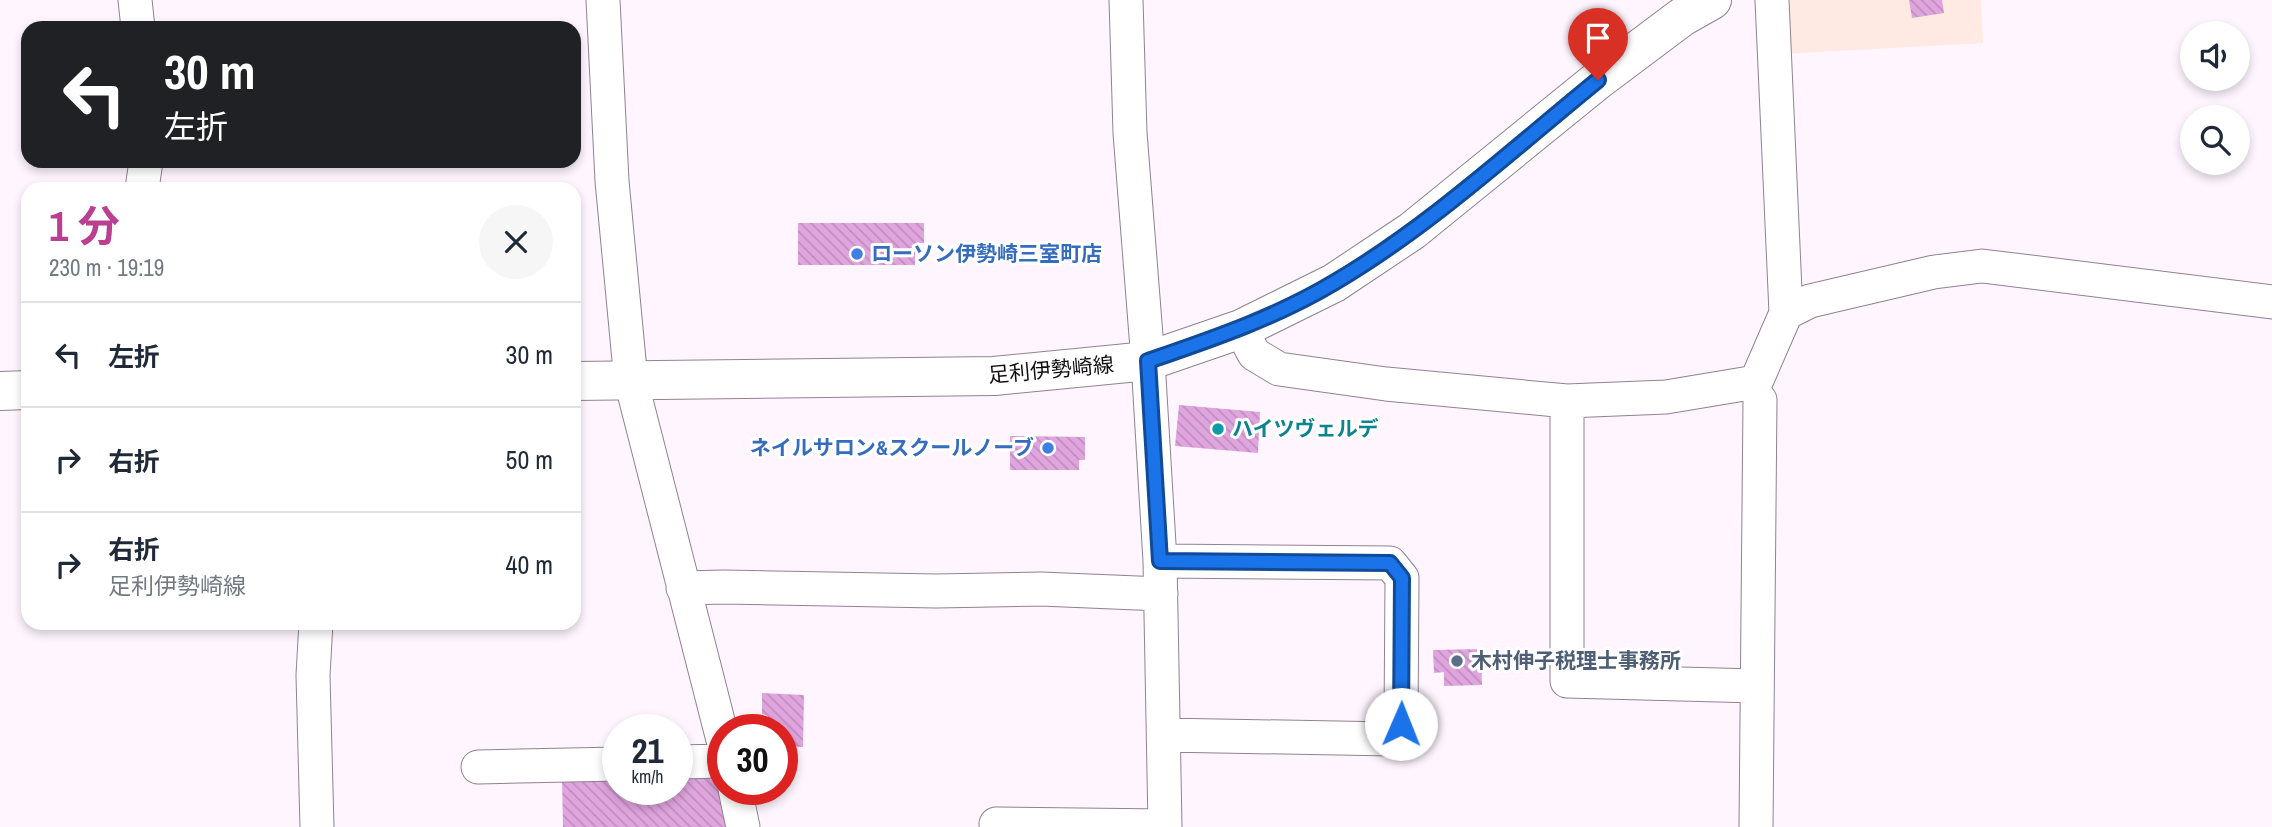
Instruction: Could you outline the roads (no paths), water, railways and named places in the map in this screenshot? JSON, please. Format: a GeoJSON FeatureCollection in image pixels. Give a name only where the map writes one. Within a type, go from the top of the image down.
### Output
{"type":"FeatureCollection","features":[{"type":"Feature","properties":{"kind":"main road","name":"足利伊勢崎線"},"geometry":{"type":"LineString","coordinates":[[581,381],[994,376],[1148,361],[1241,329],[1334,283],[1412,231],[1598,80],[1682,18],[1712,0]]}},
{"type":"Feature","properties":{"kind":"main road"},"geometry":{"type":"LineString","coordinates":[[0,391],[21,390]]}},
{"type":"Feature","properties":{"kind":"street"},"geometry":{"type":"LineString","coordinates":[[135,0],[137,21]]}},
{"type":"Feature","properties":{"kind":"street"},"geometry":{"type":"LineString","coordinates":[[603,0],[612,181],[631,381],[716,714]]}},
{"type":"Feature","properties":{"kind":"street"},"geometry":{"type":"LineString","coordinates":[[996,824],[1165,826],[1160,561],[1130,133],[1126,0]]}},
{"type":"Feature","properties":{"kind":"street"},"geometry":{"type":"LineString","coordinates":[[1241,329],[1254,354],[1279,369],[1386,384],[1567,401],[1666,397],[1756,382],[1786,313],[1772,0]]}},
{"type":"Feature","properties":{"kind":"street"},"geometry":{"type":"LineString","coordinates":[[1786,313],[1810,301],[1934,272],[1983,266],[2272,302]]}},
{"type":"Feature","properties":{"kind":"street"},"geometry":{"type":"LineString","coordinates":[[1756,827],[1760,400]]}},
{"type":"Feature","properties":{"kind":"street"},"geometry":{"type":"LineString","coordinates":[[1567,401],[1567,681],[1757,686]]}},
{"type":"Feature","properties":{"kind":"street"},"geometry":{"type":"LineString","coordinates":[[1160,561],[1390,563],[1402,578],[1401,724],[1392,739],[1164,735]]}},
{"type":"Feature","properties":{"kind":"street"},"geometry":{"type":"LineString","coordinates":[[682,588],[936,591],[1041,589],[1161,594]]}},
{"type":"Feature","properties":{"kind":"street"},"geometry":{"type":"LineString","coordinates":[[316,630],[313,675],[317,827]]}},
{"type":"Feature","properties":{"kind":"street"},"geometry":{"type":"LineString","coordinates":[[478,767],[602,764]]}},
{"type":"Feature","properties":{"kind":"street"},"geometry":{"type":"LineString","coordinates":[[738,805],[743,827]]}},
{"type":"Feature","properties":{"kind":"place","name":"ローソン伊勢崎三室町店"},"geometry":{"type":"Point","coordinates":[857,254]}},
{"type":"Feature","properties":{"kind":"place","name":"ハイツヴェルデ"},"geometry":{"type":"Point","coordinates":[1218,429]}},
{"type":"Feature","properties":{"kind":"place","name":"ネイルサロン&スクールノーブ"},"geometry":{"type":"Point","coordinates":[1048,448]}},
{"type":"Feature","properties":{"kind":"place","name":"木村伸子税理士事務所"},"geometry":{"type":"Point","coordinates":[1457,661]}}]}
